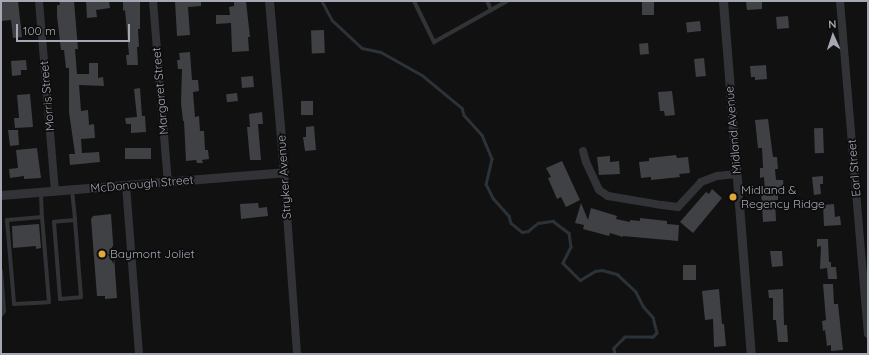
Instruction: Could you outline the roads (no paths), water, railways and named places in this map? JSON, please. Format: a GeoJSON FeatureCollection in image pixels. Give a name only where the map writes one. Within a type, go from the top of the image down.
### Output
{"type":"FeatureCollection","features":[{"type":"Feature","properties":{"kind":"street","name":"Morris Street"},"geometry":{"type":"LineString","coordinates":[[39,1],[55,191]]}},
{"type":"Feature","properties":{"kind":"street","name":"Margaret Street"},"geometry":{"type":"LineString","coordinates":[[153,1],[168,182]]}},
{"type":"Feature","properties":{"kind":"street","name":"Stryker Avenue"},"geometry":{"type":"LineString","coordinates":[[269,1],[284,172],[297,354]]}},
{"type":"Feature","properties":{"kind":"street","name":"Midland Avenue"},"geometry":{"type":"LineString","coordinates":[[723,1],[751,354]]}},
{"type":"Feature","properties":{"kind":"street","name":"Earl Street"},"geometry":{"type":"LineString","coordinates":[[840,1],[868,334]]}},
{"type":"Feature","properties":{"kind":"street"},"geometry":{"type":"LineString","coordinates":[[583,151],[586,162],[599,190],[608,196],[668,206],[678,207],[701,182],[717,176],[737,174]]}},
{"type":"Feature","properties":{"kind":"street","name":"McDonough Street"},"geometry":{"type":"LineString","coordinates":[[1,195],[284,172]]}},
{"type":"Feature","properties":{"kind":"street"},"geometry":{"type":"LineString","coordinates":[[126,185],[138,354]]}},
{"type":"Feature","properties":{"kind":"lane"},"geometry":{"type":"LineString","coordinates":[[414,1],[434,42],[507,1]]}},
{"type":"Feature","properties":{"kind":"lane"},"geometry":{"type":"LineString","coordinates":[[487,1],[491,10]]}},
{"type":"Feature","properties":{"kind":"lane"},"geometry":{"type":"LineString","coordinates":[[72,189],[75,220],[81,297],[60,298],[54,222],[75,220]]}},
{"type":"Feature","properties":{"kind":"lane"},"geometry":{"type":"LineString","coordinates":[[41,192],[49,302],[14,304],[7,220],[42,218]]}},
{"type":"Feature","properties":{"kind":"lane"},"geometry":{"type":"LineString","coordinates":[[1,270],[4,311],[1,315]]}},
{"type":"Feature","properties":{"kind":"waterway"},"geometry":{"type":"LineString","coordinates":[[322,1],[332,20],[362,48],[381,52],[422,75],[462,108],[464,115],[482,135],[492,159],[486,184],[493,198],[509,216],[511,223],[522,232],[528,231],[538,223],[553,221],[569,233],[571,247],[563,263],[580,280],[595,271],[602,270],[617,274],[636,292],[643,306],[653,317],[657,333],[653,337],[625,337],[614,348],[615,354]]}},
{"type":"Feature","properties":{"kind":"place","name":"Midland & Regency Ridge"},"geometry":{"type":"Point","coordinates":[733,197]}},
{"type":"Feature","properties":{"kind":"place","name":"Baymont Joliet"},"geometry":{"type":"Point","coordinates":[102,254]}}]}
